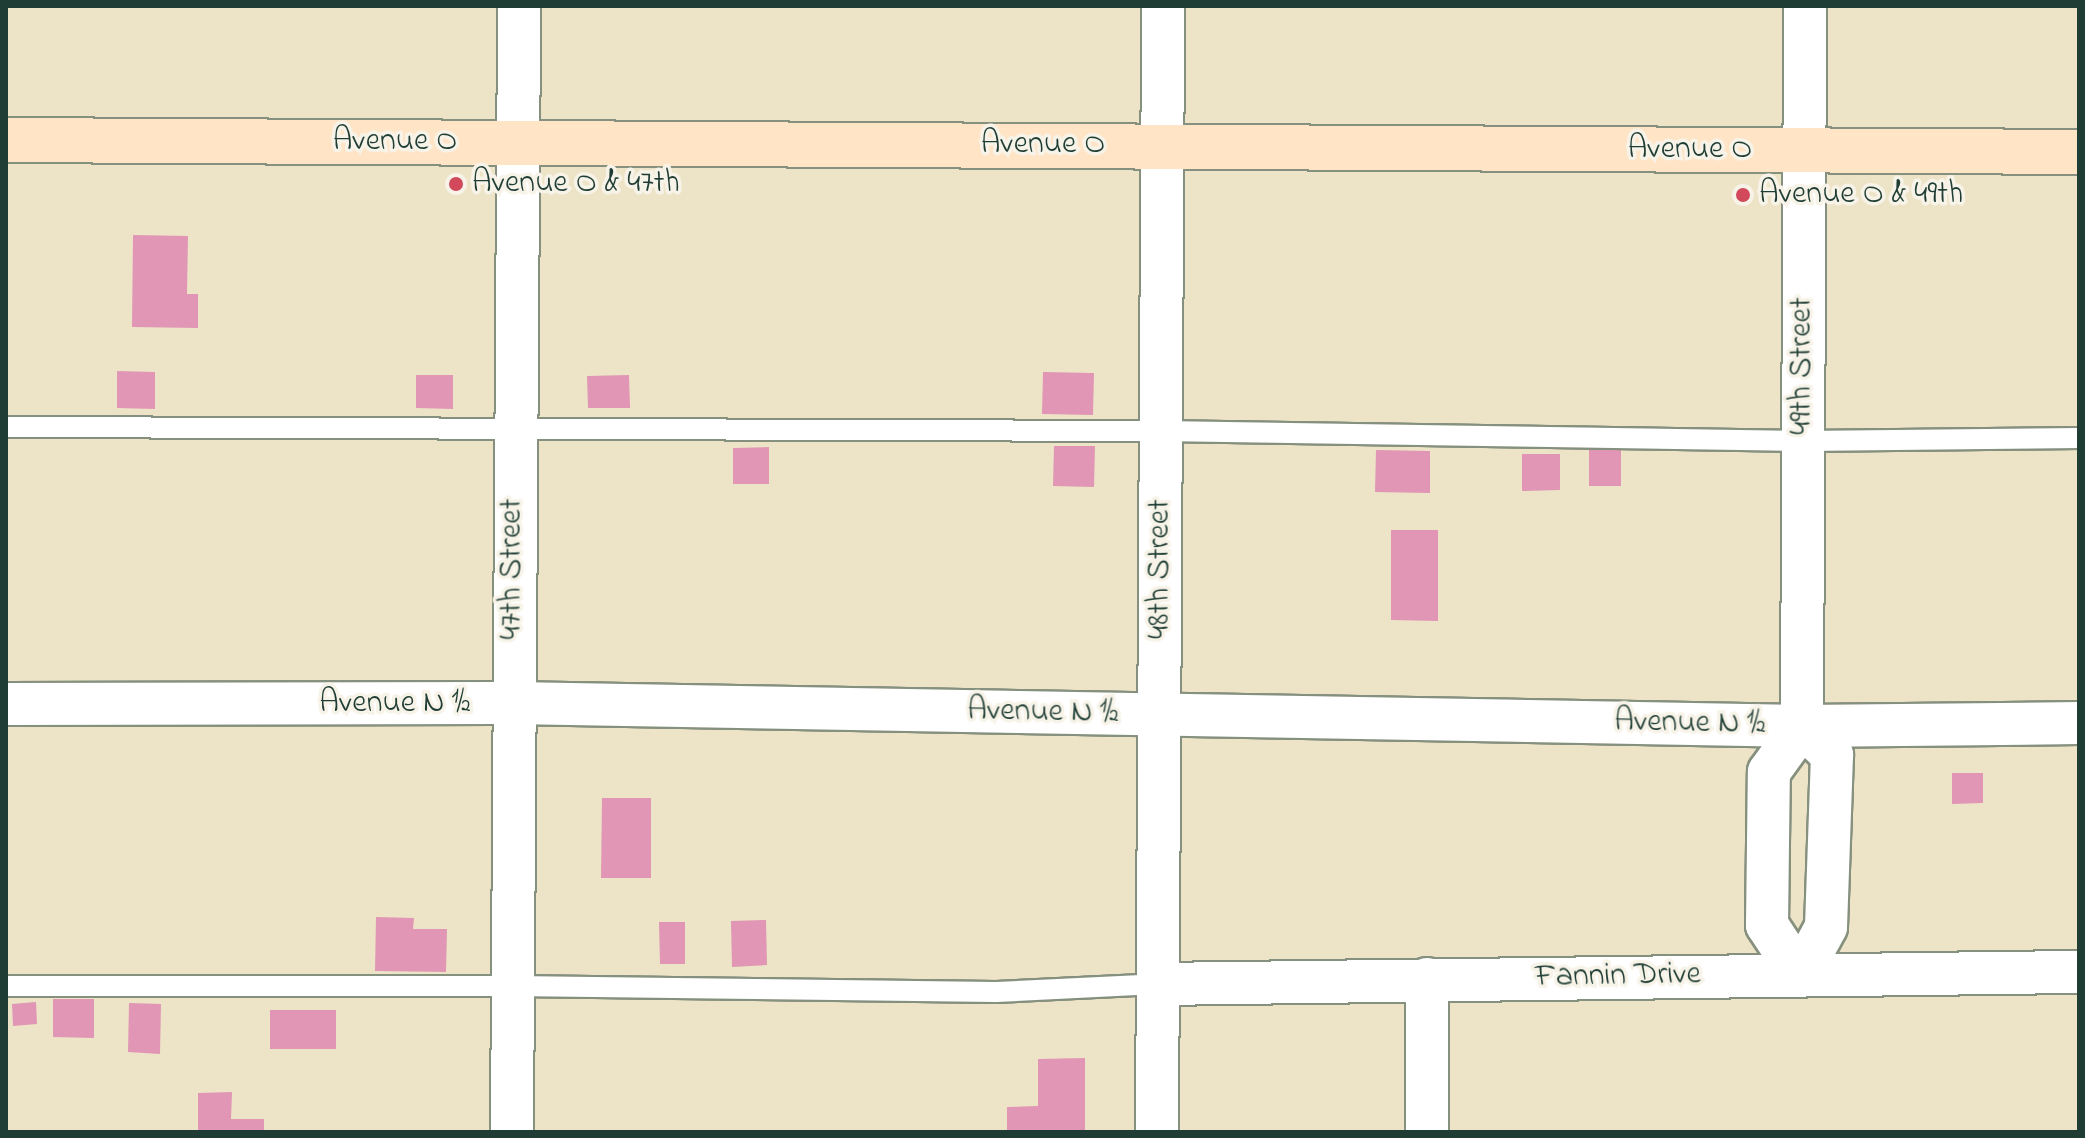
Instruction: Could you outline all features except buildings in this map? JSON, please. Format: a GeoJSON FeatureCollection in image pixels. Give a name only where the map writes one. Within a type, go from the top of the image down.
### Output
{"type":"FeatureCollection","features":[{"type":"Feature","properties":{"kind":"main road","name":"Avenue O"},"geometry":{"type":"LineString","coordinates":[[6,140],[2079,152]]}},
{"type":"Feature","properties":{"kind":"street","name":"47th Street"},"geometry":{"type":"LineString","coordinates":[[512,1132],[519,6]]}},
{"type":"Feature","properties":{"kind":"street","name":"48th Street"},"geometry":{"type":"LineString","coordinates":[[1157,1132],[1163,6]]}},
{"type":"Feature","properties":{"kind":"street","name":"49th Street"},"geometry":{"type":"LineString","coordinates":[[1802,726],[1805,6]]}},
{"type":"Feature","properties":{"kind":"street","name":"Avenue N ½"},"geometry":{"type":"LineString","coordinates":[[6,704],[513,703],[1802,726],[2079,723]]}},
{"type":"Feature","properties":{"kind":"street"},"geometry":{"type":"LineString","coordinates":[[1802,726],[1832,755],[1826,927],[1800,975],[1767,925],[1769,772],[1802,726]]}},
{"type":"Feature","properties":{"kind":"street","name":"Fannin Drive"},"geometry":{"type":"LineString","coordinates":[[1157,984],[2079,972]]}},
{"type":"Feature","properties":{"kind":"street"},"geometry":{"type":"LineString","coordinates":[[1427,979],[1427,1132]]}},
{"type":"Feature","properties":{"kind":"lane"},"geometry":{"type":"LineString","coordinates":[[6,427],[1161,431],[1803,441],[2079,438]]}},
{"type":"Feature","properties":{"kind":"lane"},"geometry":{"type":"LineString","coordinates":[[6,986],[513,986],[996,992],[1157,984]]}},
{"type":"Feature","properties":{"kind":"place","name":"Avenue O & 47th"},"geometry":{"type":"Point","coordinates":[456,184]}},
{"type":"Feature","properties":{"kind":"place","name":"Avenue O & 49th"},"geometry":{"type":"Point","coordinates":[1743,195]}}]}
